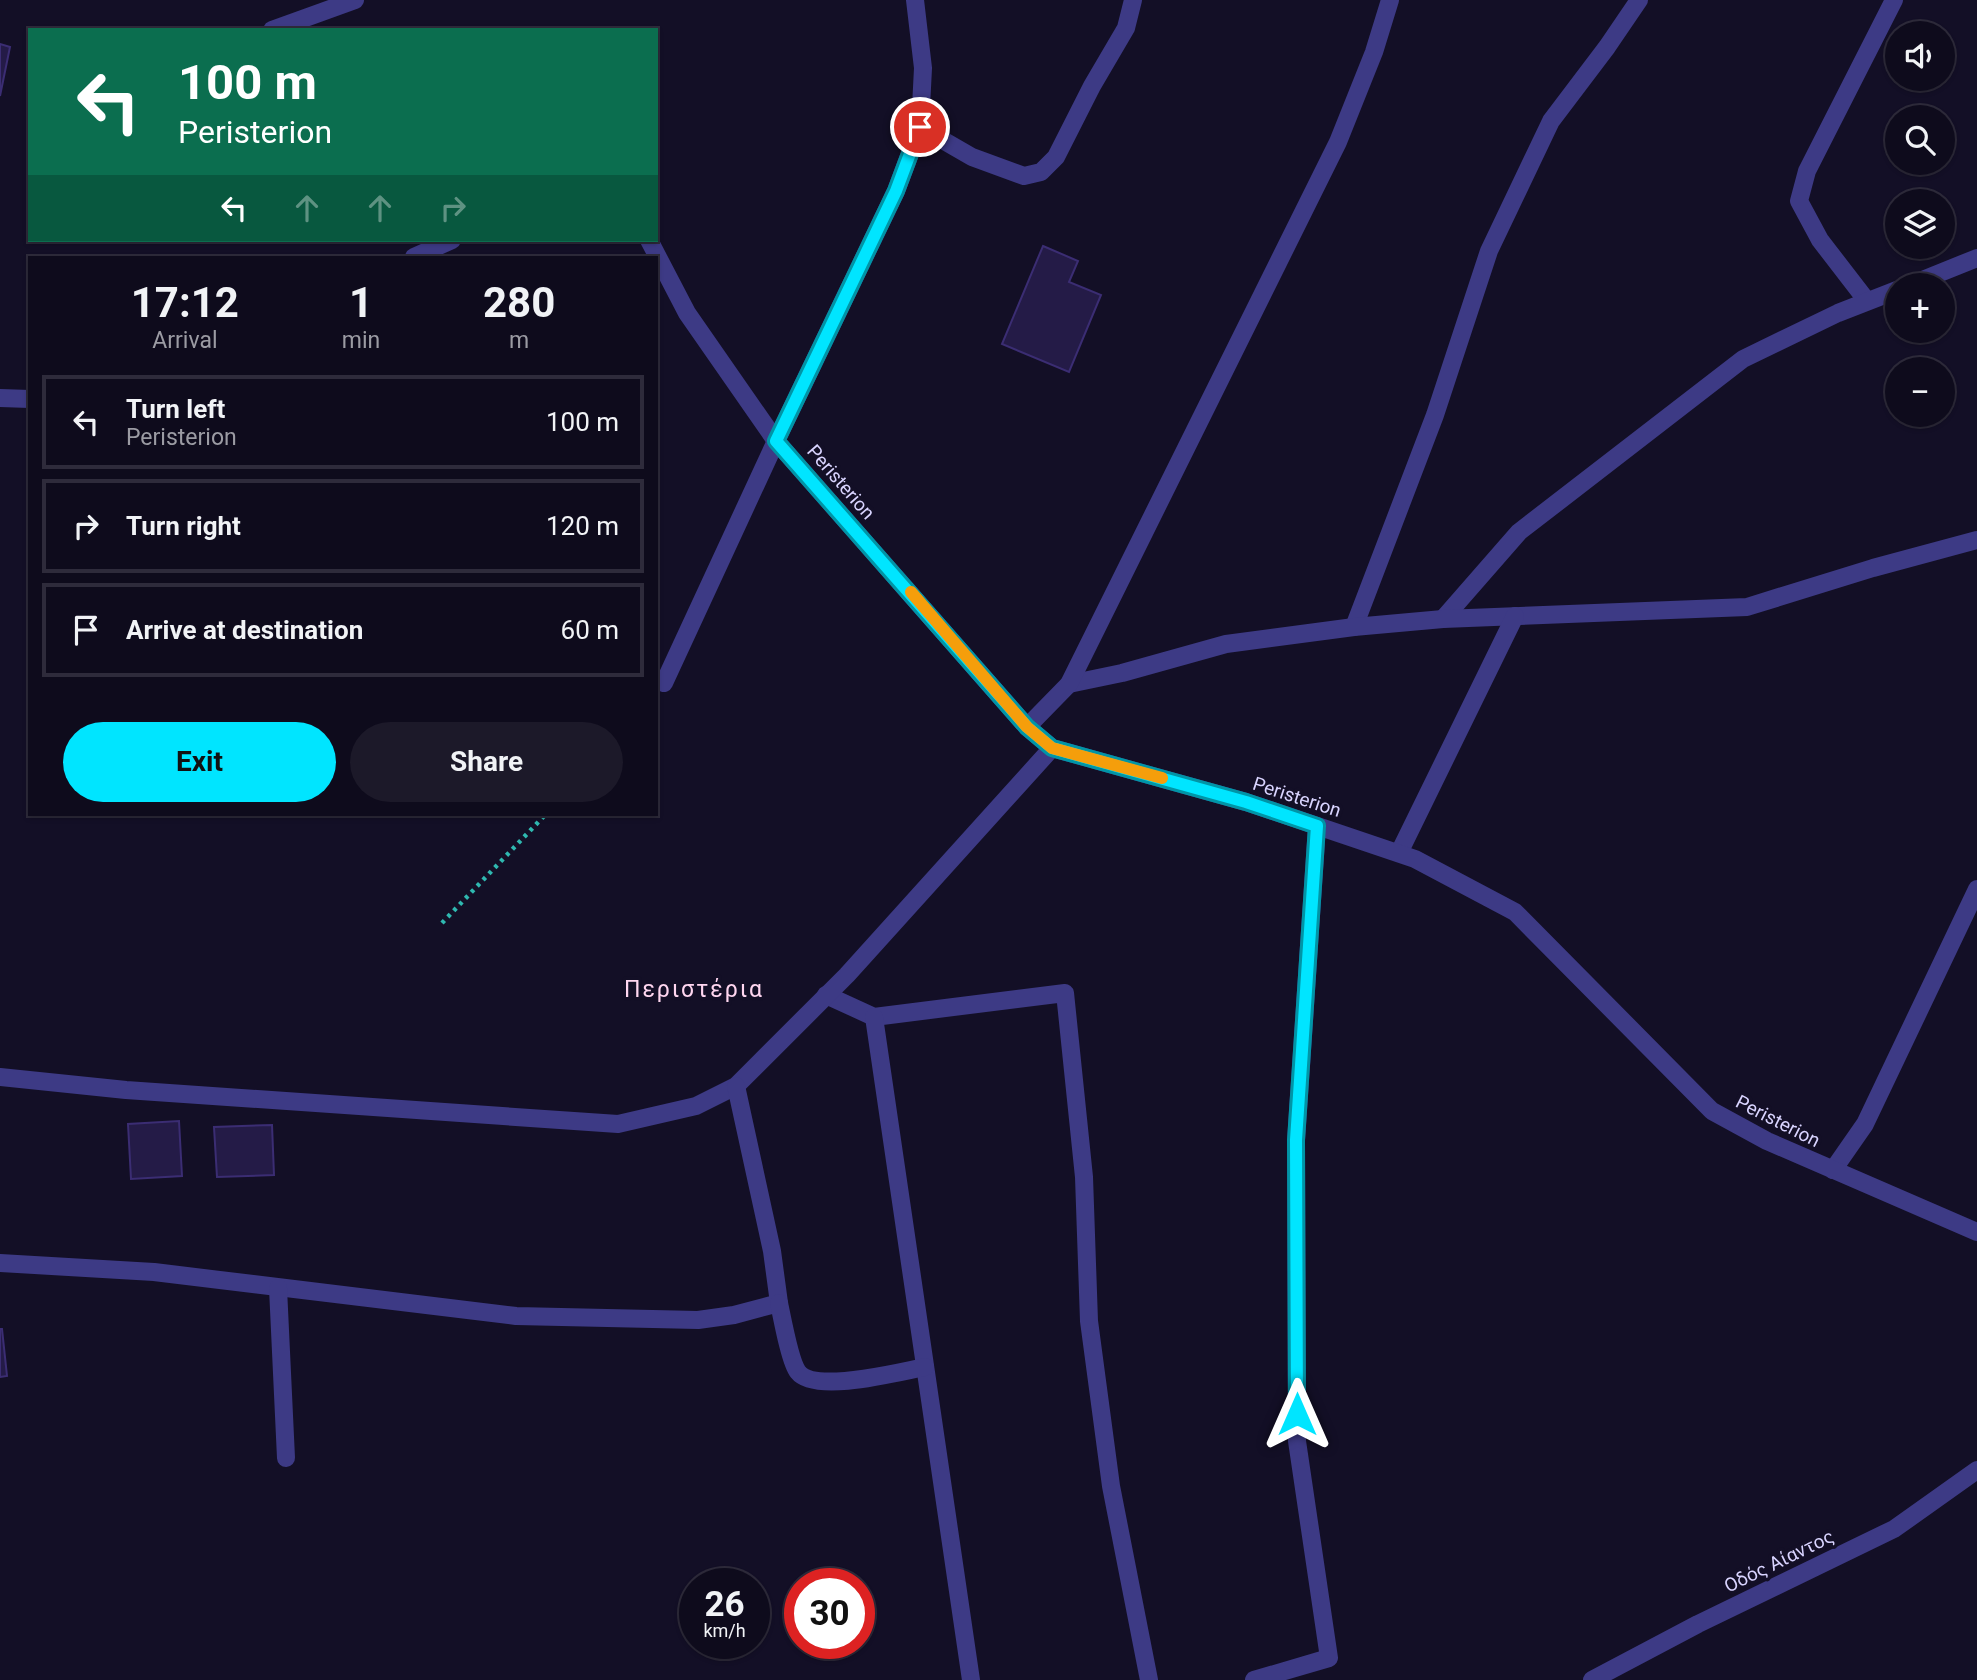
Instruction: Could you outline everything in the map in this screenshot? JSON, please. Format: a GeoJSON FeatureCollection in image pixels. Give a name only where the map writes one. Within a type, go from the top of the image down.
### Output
{"type":"FeatureCollection","features":[{"type":"Feature","properties":{"kind":"street"},"geometry":{"type":"LineString","coordinates":[[278,28],[355,0]]}},
{"type":"Feature","properties":{"kind":"street"},"geometry":{"type":"LineString","coordinates":[[664,683],[896,191],[920,127],[923,68],[915,0]]}},
{"type":"Feature","properties":{"kind":"street"},"geometry":{"type":"LineString","coordinates":[[920,127],[972,157],[1024,176],[1041,172],[1056,157],[1092,86],[1126,28],[1133,0]]}},
{"type":"Feature","properties":{"kind":"street"},"geometry":{"type":"LineString","coordinates":[[1027,727],[1069,684],[1338,142],[1374,52],[1390,0]]}},
{"type":"Feature","properties":{"kind":"street"},"geometry":{"type":"LineString","coordinates":[[1354,627],[1435,415],[1489,251],[1551,121],[1639,0]]}},
{"type":"Feature","properties":{"kind":"street"},"geometry":{"type":"LineString","coordinates":[[1867,301],[1820,240],[1799,201],[1807,171],[1895,0]]}},
{"type":"Feature","properties":{"kind":"street"},"geometry":{"type":"LineString","coordinates":[[416,256],[448,242]]}},
{"type":"Feature","properties":{"kind":"street","name":"Peristerion"},"geometry":{"type":"LineString","coordinates":[[658,257],[687,313],[776,441],[1027,727],[1052,748],[1246,802],[1415,859],[1515,912],[1712,1111],[1767,1142],[1977,1232]]}},
{"type":"Feature","properties":{"kind":"street"},"geometry":{"type":"LineString","coordinates":[[1940,273],[1977,258]]}},
{"type":"Feature","properties":{"kind":"street"},"geometry":{"type":"LineString","coordinates":[[1443,619],[1518,532],[1743,359],[1826,318],[1885,294]]}},
{"type":"Feature","properties":{"kind":"street"},"geometry":{"type":"LineString","coordinates":[[0,398],[28,399]]}},
{"type":"Feature","properties":{"kind":"street"},"geometry":{"type":"LineString","coordinates":[[1069,684],[1122,673],[1226,643],[1354,627],[1443,619],[1747,607],[1872,568],[1977,540]]}},
{"type":"Feature","properties":{"kind":"street"},"geometry":{"type":"LineString","coordinates":[[1399,853],[1515,616]]}},
{"type":"Feature","properties":{"kind":"street"},"geometry":{"type":"LineString","coordinates":[[0,1077],[126,1090],[618,1124],[696,1105],[736,1086],[847,975],[1052,748]]}},
{"type":"Feature","properties":{"kind":"street"},"geometry":{"type":"LineString","coordinates":[[1254,1680],[1329,1658],[1297,1441],[1296,1140],[1317,826]]}},
{"type":"Feature","properties":{"kind":"street"},"geometry":{"type":"LineString","coordinates":[[1833,1170],[1865,1124],[1977,889]]}},
{"type":"Feature","properties":{"kind":"street"},"geometry":{"type":"LineString","coordinates":[[826,995],[874,1017],[1065,993],[1084,1177],[1089,1321],[1111,1486],[1149,1680]]}},
{"type":"Feature","properties":{"kind":"street"},"geometry":{"type":"LineString","coordinates":[[874,1017],[971,1680]]}},
{"type":"Feature","properties":{"kind":"street"},"geometry":{"type":"LineString","coordinates":[[736,1086],[772,1251],[779,1303],[797,1371],[807,1379],[821,1382],[850,1380],[925,1367]]}},
{"type":"Feature","properties":{"kind":"street"},"geometry":{"type":"LineString","coordinates":[[0,1263],[155,1272],[516,1316],[698,1320],[734,1315],[779,1303]]}},
{"type":"Feature","properties":{"kind":"street"},"geometry":{"type":"LineString","coordinates":[[278,1288],[286,1458]]}},
{"type":"Feature","properties":{"kind":"street","name":"Οδός Αίαντος"},"geometry":{"type":"LineString","coordinates":[[1592,1680],[1698,1624],[1894,1529],[1977,1469]]}},
{"type":"Feature","properties":{"kind":"path"},"geometry":{"type":"LineString","coordinates":[[442,923],[544,816]]}},
{"type":"Feature","properties":{"kind":"building"},"geometry":{"type":"Polygon","coordinates":[[[0,44],[10,47],[0,96],[0,44]]]}},
{"type":"Feature","properties":{"kind":"building"},"geometry":{"type":"Polygon","coordinates":[[[1043,246],[1078,261],[1069,282],[1101,295],[1069,372],[1002,344],[1043,246]]]}},
{"type":"Feature","properties":{"kind":"building"},"geometry":{"type":"Polygon","coordinates":[[[179,1121],[182,1176],[131,1179],[128,1124],[179,1121]]]}},
{"type":"Feature","properties":{"kind":"building"},"geometry":{"type":"Polygon","coordinates":[[[272,1125],[274,1175],[217,1177],[214,1127],[272,1125]]]}},
{"type":"Feature","properties":{"kind":"building"},"geometry":{"type":"Polygon","coordinates":[[[0,1329],[7,1376],[0,1377],[0,1329]]]}},
{"type":"Feature","properties":{"kind":"slow traffic"},"geometry":{"type":"LineString","coordinates":[[911,592],[1027,727],[1052,748],[1162,778]]}},
{"type":"Feature","properties":{"kind":"district","name":"Περιστέρια"},"geometry":{"type":"Point","coordinates":[694,989]}},
{"type":"Feature","properties":{"kind":"route"},"geometry":{"type":"LineString","coordinates":[[920,127],[896,191],[776,441],[1027,727],[1052,748],[1246,802],[1317,826],[1296,1140],[1297,1414]]}}]}
